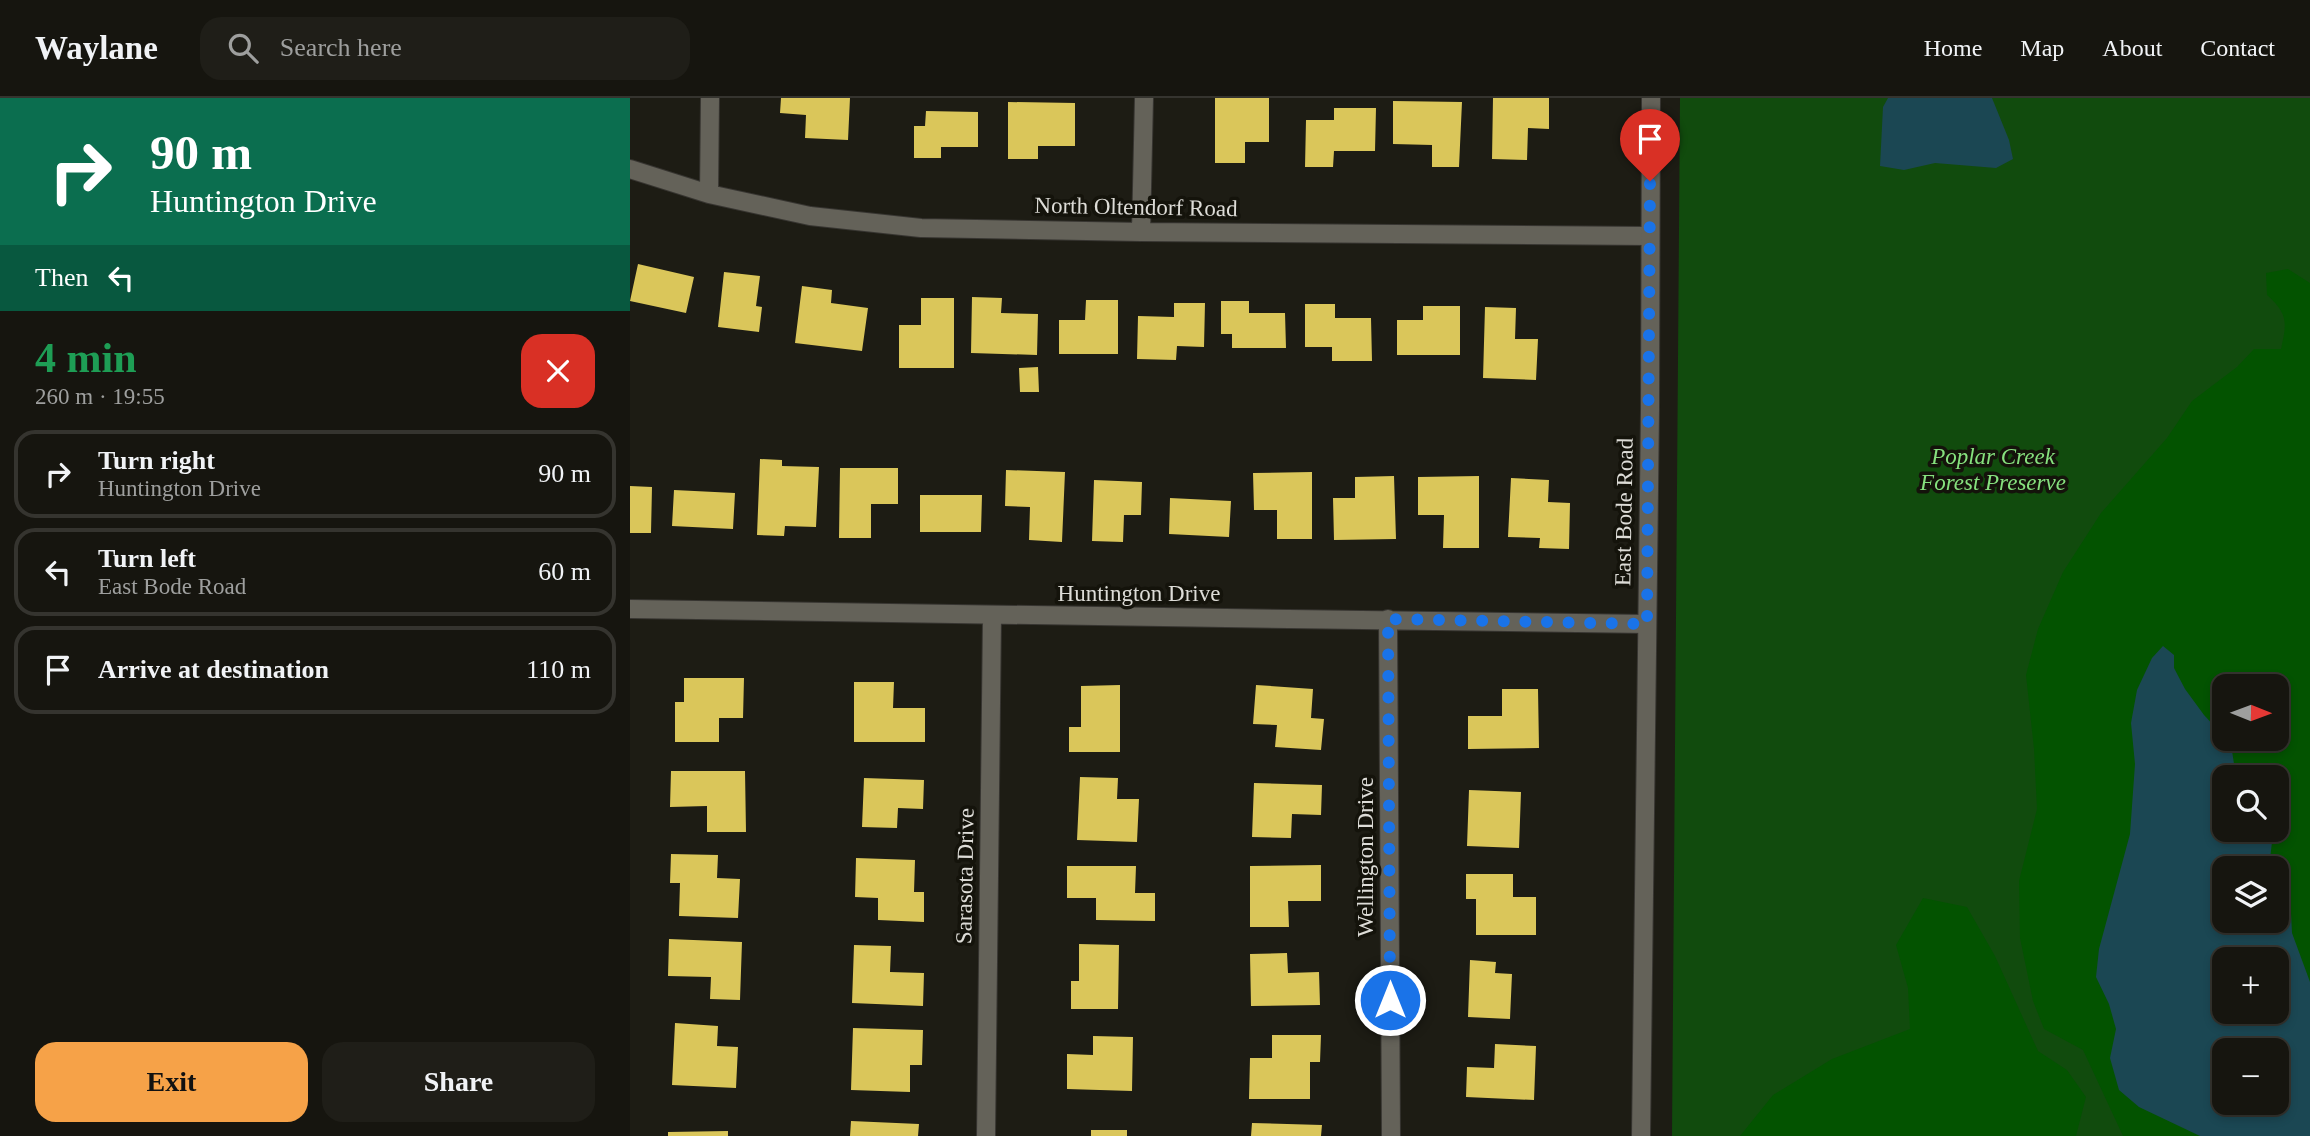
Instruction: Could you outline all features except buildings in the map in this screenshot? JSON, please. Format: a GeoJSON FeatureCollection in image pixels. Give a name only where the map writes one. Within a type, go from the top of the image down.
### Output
{"type":"FeatureCollection","features":[{"type":"Feature","properties":{"kind":"street"},"geometry":{"type":"LineString","coordinates":[[709,194],[710,98]]}},
{"type":"Feature","properties":{"kind":"street"},"geometry":{"type":"LineString","coordinates":[[1141,232],[1144,98]]}},
{"type":"Feature","properties":{"kind":"street","name":"East Bode Road"},"geometry":{"type":"LineString","coordinates":[[1641,1136],[1651,98]]}},
{"type":"Feature","properties":{"kind":"street","name":"North Oltendorf Road"},"geometry":{"type":"LineString","coordinates":[[630,169],[709,194],[810,216],[921,228],[1649,236]]}},
{"type":"Feature","properties":{"kind":"street","name":"Huntington Drive"},"geometry":{"type":"LineString","coordinates":[[630,610],[1647,624]]}},
{"type":"Feature","properties":{"kind":"street","name":"Sarasota Drive"},"geometry":{"type":"LineString","coordinates":[[986,1136],[992,617]]}},
{"type":"Feature","properties":{"kind":"street","name":"Wellington Drive"},"geometry":{"type":"LineString","coordinates":[[1388,619],[1391,1136]]}},
{"type":"Feature","properties":{"kind":"green space","name":"Poplar Creek Forest Preserve"},"geometry":{"type":"Polygon","coordinates":[[[1680,98],[2310,98],[2310,1136],[1672,1136],[1680,98]]]}},
{"type":"Feature","properties":{"kind":"green space"},"geometry":{"type":"Polygon","coordinates":[[[2288,269],[2310,283],[2310,1136],[2123,1136],[2083,1050],[2044,1029],[2033,1001],[2020,938],[2019,881],[2037,809],[2026,675],[2038,629],[2063,572],[2101,513],[2167,438],[2192,401],[2237,367],[2254,349],[2281,349],[2284,319],[2279,308],[2267,295],[2266,273],[2288,269]]]}},
{"type":"Feature","properties":{"kind":"green space"},"geometry":{"type":"Polygon","coordinates":[[[1923,898],[1967,907],[1995,956],[2038,1051],[2067,1070],[2086,1097],[2076,1136],[1740,1136],[1773,1095],[1832,1059],[1910,1029],[1908,988],[1896,945],[1923,898]]]}},
{"type":"Feature","properties":{"kind":"water"},"geometry":{"type":"Polygon","coordinates":[[[1888,98],[1992,98],[2009,140],[2013,159],[1996,168],[1935,163],[1904,170],[1880,166],[1883,107],[1888,98]]]}},
{"type":"Feature","properties":{"kind":"water"},"geometry":{"type":"Polygon","coordinates":[[[2163,646],[2174,655],[2174,668],[2185,689],[2212,724],[2212,751],[2232,751],[2234,765],[2212,765],[2212,842],[2272,842],[2270,856],[2212,856],[2212,933],[2289,933],[2289,911],[2291,913],[2292,933],[2310,982],[2310,1136],[2200,1136],[2139,1107],[2119,1090],[2110,1058],[2116,1029],[2109,1004],[2096,977],[2099,949],[2130,834],[2135,764],[2131,723],[2137,690],[2152,658],[2163,646]]]}},
{"type":"Feature","properties":{"kind":"route"},"geometry":{"type":"LineString","coordinates":[[1390,1000],[1388,619],[1647,624],[1650,181]]}}]}
